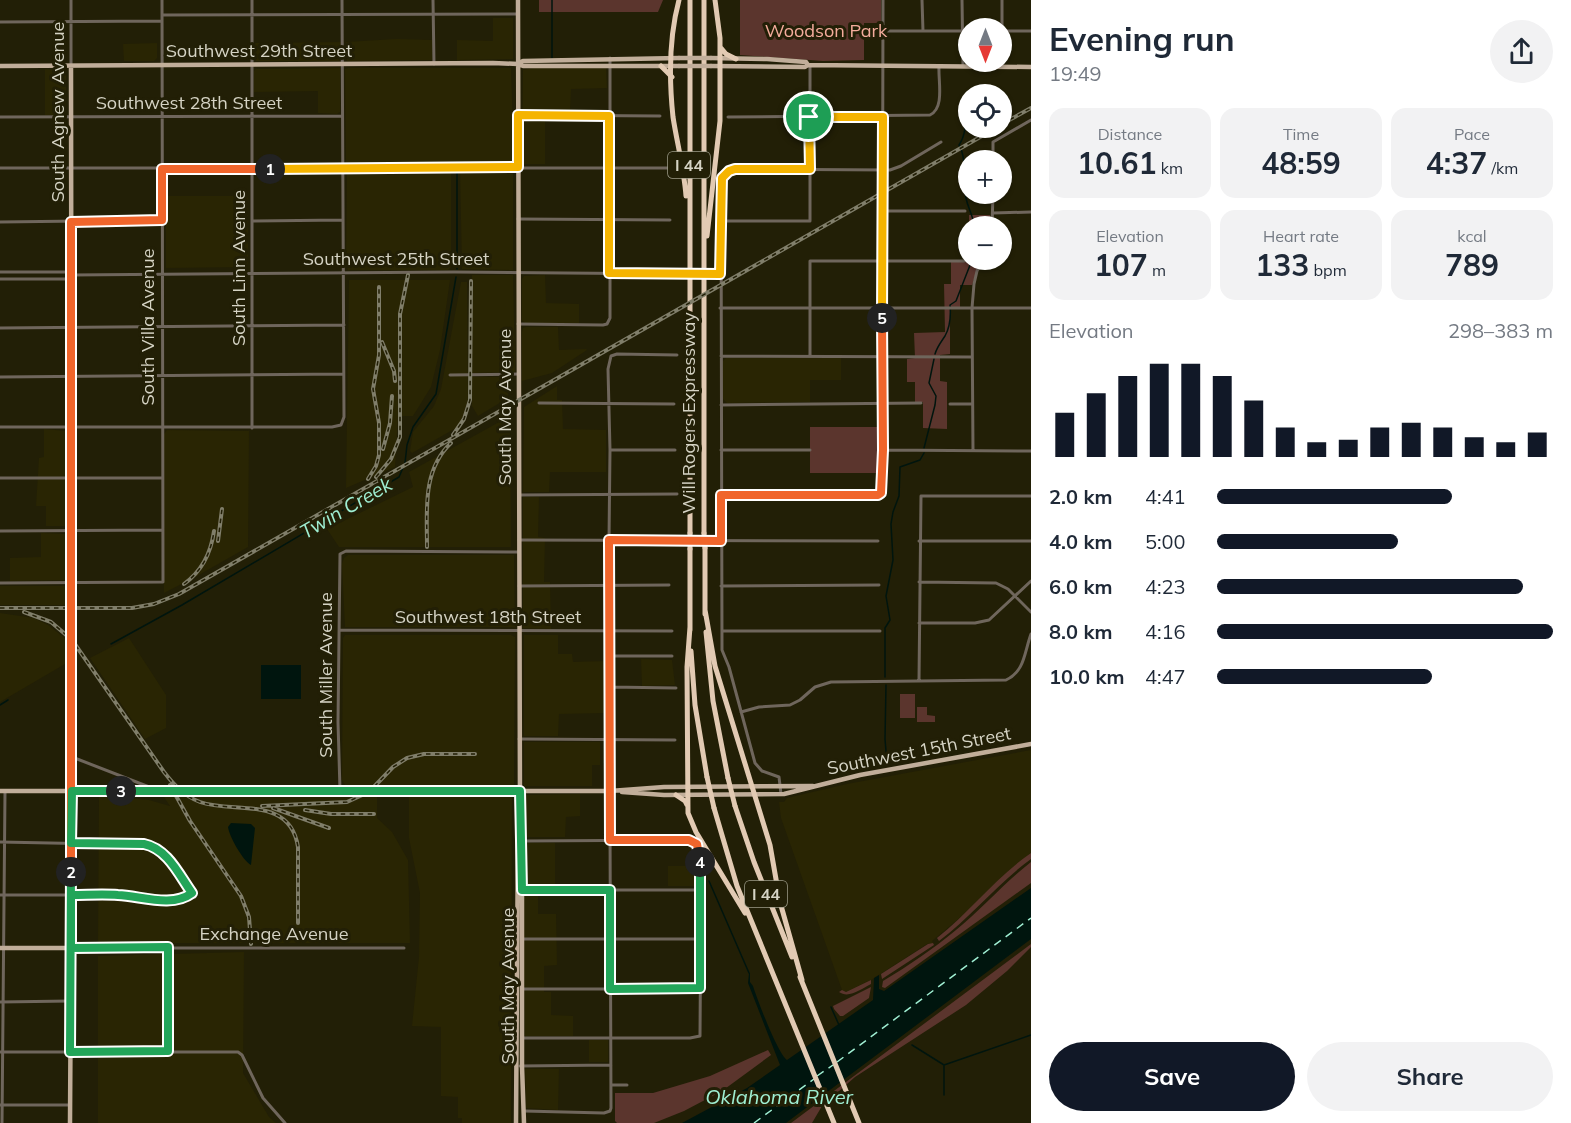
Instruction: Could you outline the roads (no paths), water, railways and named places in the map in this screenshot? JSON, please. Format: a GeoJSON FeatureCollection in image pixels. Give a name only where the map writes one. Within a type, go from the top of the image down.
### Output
{"type":"FeatureCollection","features":[{"type":"Feature","properties":{"kind":"highway"},"geometry":{"type":"LineString","coordinates":[[679,0],[674,23],[672,58],[673,116],[683,166],[689,236]]}},
{"type":"Feature","properties":{"kind":"highway","name":"Will Rogers Expressway"},"geometry":{"type":"LineString","coordinates":[[690,0],[690,627],[695,705],[707,777],[728,860],[834,1123]]}},
{"type":"Feature","properties":{"kind":"highway","name":"Will Rogers Expressway"},"geometry":{"type":"LineString","coordinates":[[704,0],[704,533],[705,610],[711,693],[735,806],[754,862],[853,1107],[862,1123]]}},
{"type":"Feature","properties":{"kind":"highway"},"geometry":{"type":"LineString","coordinates":[[704,252],[720,121],[721,58],[715,0]]}},
{"type":"Feature","properties":{"kind":"highway"},"geometry":{"type":"LineString","coordinates":[[720,46],[726,54],[736,58]]}},
{"type":"Feature","properties":{"kind":"highway"},"geometry":{"type":"LineString","coordinates":[[661,66],[668,70],[672,77]]}},
{"type":"Feature","properties":{"kind":"highway"},"geometry":{"type":"LineString","coordinates":[[705,610],[717,676],[773,854],[780,902],[802,980]]}},
{"type":"Feature","properties":{"kind":"highway"},"geometry":{"type":"LineString","coordinates":[[690,627],[687,667],[688,806],[693,827],[753,924]]}},
{"type":"Feature","properties":{"kind":"highway"},"geometry":{"type":"LineString","coordinates":[[676,795],[688,806]]}},
{"type":"Feature","properties":{"kind":"main road","name":"South May Avenue"},"geometry":{"type":"LineString","coordinates":[[516,1123],[520,1066],[518,0]]}},
{"type":"Feature","properties":{"kind":"main road","name":"Southwest 29th Street"},"geometry":{"type":"LineString","coordinates":[[518,64],[523,61],[643,57],[774,59],[806,62],[809,65]]}},
{"type":"Feature","properties":{"kind":"main road"},"geometry":{"type":"LineString","coordinates":[[643,57],[643,66]]}},
{"type":"Feature","properties":{"kind":"main road","name":"Southwest 29th Street"},"geometry":{"type":"LineString","coordinates":[[0,66],[343,64],[958,66]]}},
{"type":"Feature","properties":{"kind":"main road","name":"South Agnew Avenue"},"geometry":{"type":"LineString","coordinates":[[70,1123],[71,66]]}},
{"type":"Feature","properties":{"kind":"main road","name":"Southwest 29th Street"},"geometry":{"type":"LineString","coordinates":[[1012,67],[1031,67]]}},
{"type":"Feature","properties":{"kind":"main road","name":"Southwest 15th Street"},"geometry":{"type":"LineString","coordinates":[[3,791],[520,791],[813,786],[860,775],[1031,744]]}},
{"type":"Feature","properties":{"kind":"main road","name":"Southwest 15th Street"},"geometry":{"type":"LineString","coordinates":[[610,790],[664,795],[755,795],[781,794],[809,789],[813,786]]}},
{"type":"Feature","properties":{"kind":"main road"},"geometry":{"type":"LineString","coordinates":[[664,787],[664,795]]}},
{"type":"Feature","properties":{"kind":"main road","name":"Exchange Avenue"},"geometry":{"type":"LineString","coordinates":[[2,948],[71,948]]}},
{"type":"Feature","properties":{"kind":"main road","name":"South May Avenue"},"geometry":{"type":"LineString","coordinates":[[520,1066],[524,1123]]}},
{"type":"Feature","properties":{"kind":"street","name":"South Agnew Avenue"},"geometry":{"type":"LineString","coordinates":[[71,0],[71,66]]}},
{"type":"Feature","properties":{"kind":"street","name":"South Villa Avenue"},"geometry":{"type":"LineString","coordinates":[[72,583],[163,582],[162,0]]}},
{"type":"Feature","properties":{"kind":"street","name":"South Linn Avenue"},"geometry":{"type":"LineString","coordinates":[[252,0],[252,428]]}},
{"type":"Feature","properties":{"kind":"street"},"geometry":{"type":"LineString","coordinates":[[0,427],[252,428],[341,425],[344,417],[342,0]]}},
{"type":"Feature","properties":{"kind":"street"},"geometry":{"type":"LineString","coordinates":[[434,0],[434,64]]}},
{"type":"Feature","properties":{"kind":"street"},"geometry":{"type":"LineString","coordinates":[[721,495],[878,495],[881,493],[883,450],[882,0]]}},
{"type":"Feature","properties":{"kind":"street"},"geometry":{"type":"LineString","coordinates":[[922,0],[923,32]]}},
{"type":"Feature","properties":{"kind":"street"},"geometry":{"type":"LineString","coordinates":[[962,0],[962,18]]}},
{"type":"Feature","properties":{"kind":"street"},"geometry":{"type":"LineString","coordinates":[[1002,0],[1002,18]]}},
{"type":"Feature","properties":{"kind":"street"},"geometry":{"type":"LineString","coordinates":[[162,15],[518,14]]}},
{"type":"Feature","properties":{"kind":"street"},"geometry":{"type":"LineString","coordinates":[[0,22],[162,21]]}},
{"type":"Feature","properties":{"kind":"street"},"geometry":{"type":"LineString","coordinates":[[1012,30],[1031,31]]}},
{"type":"Feature","properties":{"kind":"street"},"geometry":{"type":"LineString","coordinates":[[883,31],[958,31]]}},
{"type":"Feature","properties":{"kind":"street"},"geometry":{"type":"LineString","coordinates":[[518,324],[607,324],[610,318],[608,167],[610,58]]}},
{"type":"Feature","properties":{"kind":"street"},"geometry":{"type":"LineString","coordinates":[[720,221],[810,221],[809,65]]}},
{"type":"Feature","properties":{"kind":"street"},"geometry":{"type":"LineString","coordinates":[[728,117],[883,117],[934,114],[939,105],[939,66]]}},
{"type":"Feature","properties":{"kind":"street"},"geometry":{"type":"LineString","coordinates":[[518,115],[660,116]]}},
{"type":"Feature","properties":{"kind":"street","name":"Southwest 28th Street"},"geometry":{"type":"LineString","coordinates":[[0,117],[342,116]]}},
{"type":"Feature","properties":{"kind":"street"},"geometry":{"type":"LineString","coordinates":[[993,150],[993,142],[1031,120]]}},
{"type":"Feature","properties":{"kind":"street"},"geometry":{"type":"LineString","coordinates":[[781,794],[778,776],[764,772],[757,765],[729,667],[723,654],[720,405],[722,178],[729,171],[740,169],[890,170],[942,142]]}},
{"type":"Feature","properties":{"kind":"street"},"geometry":{"type":"LineString","coordinates":[[0,168],[670,168]]}},
{"type":"Feature","properties":{"kind":"street"},"geometry":{"type":"LineString","coordinates":[[993,204],[993,216]]}},
{"type":"Feature","properties":{"kind":"street"},"geometry":{"type":"LineString","coordinates":[[882,211],[965,211]]}},
{"type":"Feature","properties":{"kind":"street"},"geometry":{"type":"LineString","coordinates":[[993,213],[1031,212]]}},
{"type":"Feature","properties":{"kind":"street"},"geometry":{"type":"LineString","coordinates":[[518,219],[670,220]]}},
{"type":"Feature","properties":{"kind":"street"},"geometry":{"type":"LineString","coordinates":[[0,222],[162,220]]}},
{"type":"Feature","properties":{"kind":"street"},"geometry":{"type":"LineString","coordinates":[[253,221],[343,220]]}},
{"type":"Feature","properties":{"kind":"street"},"geometry":{"type":"LineString","coordinates":[[810,356],[810,261],[958,261]]}},
{"type":"Feature","properties":{"kind":"street"},"geometry":{"type":"LineString","coordinates":[[973,451],[972,308],[978,270]]}},
{"type":"Feature","properties":{"kind":"street","name":"Southwest 25th Street"},"geometry":{"type":"LineString","coordinates":[[0,272],[66,272],[71,275],[518,272],[720,274]]}},
{"type":"Feature","properties":{"kind":"street","name":"Southwest 25th Street"},"geometry":{"type":"LineString","coordinates":[[0,279],[66,279],[71,275]]}},
{"type":"Feature","properties":{"kind":"street"},"geometry":{"type":"LineString","coordinates":[[720,308],[1031,308]]}},
{"type":"Feature","properties":{"kind":"street"},"geometry":{"type":"LineString","coordinates":[[0,327],[344,325]]}},
{"type":"Feature","properties":{"kind":"street"},"geometry":{"type":"LineString","coordinates":[[524,1111],[601,1113],[610,1111],[612,1085],[608,369],[611,356],[677,355]]}},
{"type":"Feature","properties":{"kind":"street"},"geometry":{"type":"LineString","coordinates":[[721,356],[972,357]]}},
{"type":"Feature","properties":{"kind":"street"},"geometry":{"type":"LineString","coordinates":[[0,377],[344,374]]}},
{"type":"Feature","properties":{"kind":"street"},"geometry":{"type":"LineString","coordinates":[[450,375],[519,374]]}},
{"type":"Feature","properties":{"kind":"street"},"geometry":{"type":"LineString","coordinates":[[540,403],[674,404]]}},
{"type":"Feature","properties":{"kind":"street"},"geometry":{"type":"LineString","coordinates":[[720,405],[921,403]]}},
{"type":"Feature","properties":{"kind":"street"},"geometry":{"type":"LineString","coordinates":[[950,404],[972,404]]}},
{"type":"Feature","properties":{"kind":"street"},"geometry":{"type":"LineString","coordinates":[[610,450],[675,450]]}},
{"type":"Feature","properties":{"kind":"street"},"geometry":{"type":"LineString","coordinates":[[721,450],[810,450]]}},
{"type":"Feature","properties":{"kind":"street"},"geometry":{"type":"LineString","coordinates":[[883,450],[1031,451]]}},
{"type":"Feature","properties":{"kind":"street"},"geometry":{"type":"LineString","coordinates":[[0,478],[162,478]]}},
{"type":"Feature","properties":{"kind":"street"},"geometry":{"type":"LineString","coordinates":[[519,495],[676,494]]}},
{"type":"Feature","properties":{"kind":"street"},"geometry":{"type":"LineString","coordinates":[[919,681],[921,496],[1031,496]]}},
{"type":"Feature","properties":{"kind":"street"},"geometry":{"type":"LineString","coordinates":[[0,531],[163,530]]}},
{"type":"Feature","properties":{"kind":"street"},"geometry":{"type":"LineString","coordinates":[[519,540],[878,540]]}},
{"type":"Feature","properties":{"kind":"street"},"geometry":{"type":"LineString","coordinates":[[919,541],[1031,541]]}},
{"type":"Feature","properties":{"kind":"street","name":"South Miller Avenue"},"geometry":{"type":"LineString","coordinates":[[340,790],[338,722],[340,554],[346,551],[519,552]]}},
{"type":"Feature","properties":{"kind":"street"},"geometry":{"type":"LineString","coordinates":[[919,623],[985,622],[993,618],[1031,581]]}},
{"type":"Feature","properties":{"kind":"street"},"geometry":{"type":"LineString","coordinates":[[0,582],[72,583]]}},
{"type":"Feature","properties":{"kind":"street"},"geometry":{"type":"LineString","coordinates":[[919,582],[991,582],[1004,587],[1031,612]]}},
{"type":"Feature","properties":{"kind":"street"},"geometry":{"type":"LineString","coordinates":[[519,586],[669,585]]}},
{"type":"Feature","properties":{"kind":"street"},"geometry":{"type":"LineString","coordinates":[[721,586],[879,585]]}},
{"type":"Feature","properties":{"kind":"street","name":"Southwest 18th Street"},"geometry":{"type":"LineString","coordinates":[[340,630],[672,631]]}},
{"type":"Feature","properties":{"kind":"street"},"geometry":{"type":"LineString","coordinates":[[722,631],[880,631]]}},
{"type":"Feature","properties":{"kind":"street"},"geometry":{"type":"LineString","coordinates":[[741,712],[759,707],[790,705],[815,687],[827,682],[1006,680],[1022,667],[1031,634]]}},
{"type":"Feature","properties":{"kind":"street"},"geometry":{"type":"LineString","coordinates":[[610,656],[672,656]]}},
{"type":"Feature","properties":{"kind":"street"},"geometry":{"type":"LineString","coordinates":[[610,687],[676,688]]}},
{"type":"Feature","properties":{"kind":"street"},"geometry":{"type":"LineString","coordinates":[[519,739],[675,740]]}},
{"type":"Feature","properties":{"kind":"street","name":"Southwest 15th Street"},"geometry":{"type":"LineString","coordinates":[[72,757],[158,790]]}},
{"type":"Feature","properties":{"kind":"street"},"geometry":{"type":"LineString","coordinates":[[2,1123],[3,791]]}},
{"type":"Feature","properties":{"kind":"street"},"geometry":{"type":"LineString","coordinates":[[520,841],[689,840],[697,844],[701,890],[700,1036],[520,1038]]}},
{"type":"Feature","properties":{"kind":"street"},"geometry":{"type":"LineString","coordinates":[[2,842],[144,844],[155,847],[165,855],[195,897]]}},
{"type":"Feature","properties":{"kind":"street"},"geometry":{"type":"LineString","coordinates":[[520,890],[701,890]]}},
{"type":"Feature","properties":{"kind":"street"},"geometry":{"type":"LineString","coordinates":[[2,895],[118,895],[143,899],[169,899],[185,898],[192,893]]}},
{"type":"Feature","properties":{"kind":"street"},"geometry":{"type":"LineString","coordinates":[[520,940],[701,939]]}},
{"type":"Feature","properties":{"kind":"street"},"geometry":{"type":"LineString","coordinates":[[168,947],[168,1051]]}},
{"type":"Feature","properties":{"kind":"street","name":"Exchange Avenue"},"geometry":{"type":"LineString","coordinates":[[71,948],[404,948]]}},
{"type":"Feature","properties":{"kind":"street"},"geometry":{"type":"LineString","coordinates":[[520,989],[700,988]]}},
{"type":"Feature","properties":{"kind":"street"},"geometry":{"type":"LineString","coordinates":[[2,1002],[71,1001]]}},
{"type":"Feature","properties":{"kind":"street"},"geometry":{"type":"LineString","coordinates":[[2,1052],[235,1051],[241,1053],[263,1098],[285,1123]]}},
{"type":"Feature","properties":{"kind":"street"},"geometry":{"type":"LineString","coordinates":[[520,1066],[611,1065]]}},
{"type":"Feature","properties":{"kind":"street"},"geometry":{"type":"LineString","coordinates":[[612,1085],[627,1085]]}},
{"type":"Feature","properties":{"kind":"street"},"geometry":{"type":"LineString","coordinates":[[1,1105],[70,1105]]}},
{"type":"Feature","properties":{"kind":"water"},"geometry":{"type":"Polygon","coordinates":[[[261,665],[301,665],[301,699],[261,699],[261,665]]]}},
{"type":"Feature","properties":{"kind":"water"},"geometry":{"type":"Polygon","coordinates":[[[231,823],[251,824],[255,828],[251,865],[244,859],[234,842],[228,827],[231,823]]]}},
{"type":"Feature","properties":{"kind":"water","name":"Oklahoma River"},"geometry":{"type":"Polygon","coordinates":[[[1031,888],[1031,939],[786,1123],[682,1123],[747,1088],[780,1065],[748,983],[749,973],[750,982],[768,1026],[778,1048],[787,1060],[873,1000],[874,978],[879,975],[879,989],[884,991],[1031,888]]]}},
{"type":"Feature","properties":{"kind":"waterway","name":"Twin Creek"},"geometry":{"type":"LineString","coordinates":[[552,0],[552,58]]}},
{"type":"Feature","properties":{"kind":"waterway"},"geometry":{"type":"LineString","coordinates":[[962,138],[959,145],[964,163],[966,198],[972,216]]}},
{"type":"Feature","properties":{"kind":"waterway","name":"Twin Creek"},"geometry":{"type":"LineString","coordinates":[[457,171],[457,269]]}},
{"type":"Feature","properties":{"kind":"waterway"},"geometry":{"type":"LineString","coordinates":[[935,354],[948,329],[950,305],[956,301],[968,270]]}},
{"type":"Feature","properties":{"kind":"waterway","name":"Twin Creek"},"geometry":{"type":"LineString","coordinates":[[111,644],[182,605],[399,477],[405,463],[407,445],[413,427],[436,394],[456,277]]}},
{"type":"Feature","properties":{"kind":"waterway"},"geometry":{"type":"LineString","coordinates":[[924,448],[935,405],[936,396],[929,383],[934,359]]}},
{"type":"Feature","properties":{"kind":"waterway"},"geometry":{"type":"LineString","coordinates":[[885,677],[885,628],[890,620],[886,596],[893,560],[891,524],[899,496],[900,467],[920,460],[924,453]]}},
{"type":"Feature","properties":{"kind":"waterway"},"geometry":{"type":"LineString","coordinates":[[886,685],[887,763]]}},
{"type":"Feature","properties":{"kind":"waterway","name":"Twin Creek"},"geometry":{"type":"LineString","coordinates":[[0,705],[8,700]]}},
{"type":"Feature","properties":{"kind":"waterway"},"geometry":{"type":"LineString","coordinates":[[709,881],[749,973]]}},
{"type":"Feature","properties":{"kind":"waterway"},"geometry":{"type":"LineString","coordinates":[[831,1007],[839,1025]]}},
{"type":"Feature","properties":{"kind":"waterway"},"geometry":{"type":"LineString","coordinates":[[912,1045],[944,1065],[1031,1035]]}},
{"type":"Feature","properties":{"kind":"waterway"},"geometry":{"type":"LineString","coordinates":[[944,1066],[944,1095]]}},
{"type":"Feature","properties":{"kind":"railway"},"geometry":{"type":"LineString","coordinates":[[1012,118],[1031,108]]}},
{"type":"Feature","properties":{"kind":"railway"},"geometry":{"type":"LineString","coordinates":[[0,608],[132,608],[154,604],[179,594],[978,138]]}},
{"type":"Feature","properties":{"kind":"railway"},"geometry":{"type":"LineString","coordinates":[[376,477],[391,459],[400,437],[400,314],[408,275]]}},
{"type":"Feature","properties":{"kind":"railway"},"geometry":{"type":"LineString","coordinates":[[453,435],[464,419],[470,400],[471,281]]}},
{"type":"Feature","properties":{"kind":"railway"},"geometry":{"type":"LineString","coordinates":[[368,479],[376,466],[379,455],[379,423],[373,389],[379,355],[379,287]]}},
{"type":"Feature","properties":{"kind":"railway"},"geometry":{"type":"LineString","coordinates":[[382,342],[394,371],[395,381]]}},
{"type":"Feature","properties":{"kind":"railway"},"geometry":{"type":"LineString","coordinates":[[383,449],[390,423],[392,396]]}},
{"type":"Feature","properties":{"kind":"railway"},"geometry":{"type":"LineString","coordinates":[[427,547],[427,505],[431,478],[435,466],[451,443]]}},
{"type":"Feature","properties":{"kind":"railway"},"geometry":{"type":"LineString","coordinates":[[218,541],[222,509]]}},
{"type":"Feature","properties":{"kind":"railway"},"geometry":{"type":"LineString","coordinates":[[184,584],[205,561],[214,531]]}},
{"type":"Feature","properties":{"kind":"railway"},"geometry":{"type":"LineString","coordinates":[[24,612],[51,622],[72,640],[164,772],[184,793],[200,802],[259,810],[272,813],[284,820],[293,831],[298,847],[298,923]]}},
{"type":"Feature","properties":{"kind":"railway"},"geometry":{"type":"LineString","coordinates":[[262,806],[347,802],[369,792],[393,767],[407,758],[424,754],[475,754]]}},
{"type":"Feature","properties":{"kind":"railway"},"geometry":{"type":"LineString","coordinates":[[170,785],[190,821],[241,896],[249,917],[251,944]]}},
{"type":"Feature","properties":{"kind":"railway"},"geometry":{"type":"LineString","coordinates":[[273,808],[329,828]]}},
{"type":"Feature","properties":{"kind":"railway"},"geometry":{"type":"LineString","coordinates":[[305,810],[331,814],[374,814]]}},
{"type":"Feature","properties":{"kind":"park label","name":"Woodson Park"},"geometry":{"type":"Point","coordinates":[826,31]}}]}
